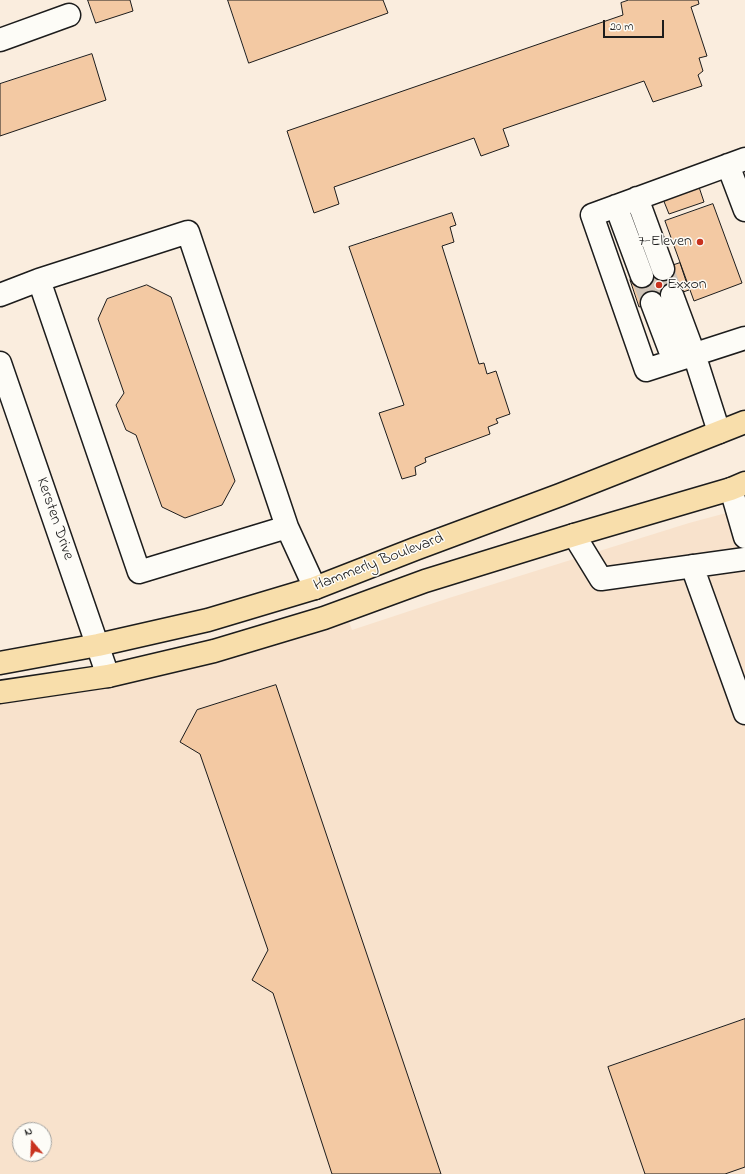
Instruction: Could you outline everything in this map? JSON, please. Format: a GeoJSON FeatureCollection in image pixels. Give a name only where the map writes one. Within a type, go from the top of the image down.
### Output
{"type":"FeatureCollection","features":[{"type":"Feature","properties":{"kind":"main road","name":"Hammerly Boulevard"},"geometry":{"type":"LineString","coordinates":[[0,663],[98,645],[208,620],[315,588],[560,495],[745,422]]}},
{"type":"Feature","properties":{"kind":"main road","name":"Hammerly Boulevard"},"geometry":{"type":"LineString","coordinates":[[0,692],[108,676],[214,651],[324,618],[425,581],[738,486]]}},
{"type":"Feature","properties":{"kind":"street"},"geometry":{"type":"LineString","coordinates":[[0,40],[69,16]]}},
{"type":"Feature","properties":{"kind":"street"},"geometry":{"type":"LineString","coordinates":[[744,203],[737,162],[592,215],[646,370],[745,338]]}},
{"type":"Feature","properties":{"kind":"street"},"geometry":{"type":"LineString","coordinates":[[637,198],[663,269]]}},
{"type":"Feature","properties":{"kind":"street"},"geometry":{"type":"LineString","coordinates":[[616,206],[642,276]]}},
{"type":"Feature","properties":{"kind":"street"},"geometry":{"type":"LineString","coordinates":[[0,295],[39,280],[188,232],[287,527],[315,588]]}},
{"type":"Feature","properties":{"kind":"street"},"geometry":{"type":"LineString","coordinates":[[39,280],[139,572],[287,527]]}},
{"type":"Feature","properties":{"kind":"street"},"geometry":{"type":"LineString","coordinates":[[662,299],[684,357],[719,432]]}},
{"type":"Feature","properties":{"kind":"street","name":"Kersten Drive"},"geometry":{"type":"LineString","coordinates":[[0,362],[108,676]]}},
{"type":"Feature","properties":{"kind":"street"},"geometry":{"type":"LineString","coordinates":[[738,486],[745,537]]}},
{"type":"Feature","properties":{"kind":"street"},"geometry":{"type":"LineString","coordinates":[[574,535],[601,579],[745,559]]}},
{"type":"Feature","properties":{"kind":"street"},"geometry":{"type":"LineString","coordinates":[[692,566],[740,686],[745,713]]}},
{"type":"Feature","properties":{"kind":"shaded area"},"geometry":{"type":"Polygon","coordinates":[[[745,508],[745,1174],[0,1174],[0,692],[345,610],[352,630],[689,523],[745,508]]]}},
{"type":"Feature","properties":{"kind":"building"},"geometry":{"type":"Polygon","coordinates":[[[88,0],[130,0],[133,11],[96,23],[88,0]]]}},
{"type":"Feature","properties":{"kind":"building"},"geometry":{"type":"Polygon","coordinates":[[[228,0],[383,0],[388,13],[249,63],[228,0]]]}},
{"type":"Feature","properties":{"kind":"building"},"geometry":{"type":"Polygon","coordinates":[[[629,0],[698,0],[699,4],[691,7],[707,56],[699,58],[703,71],[698,75],[702,86],[653,102],[644,81],[503,129],[509,146],[481,156],[474,138],[334,187],[339,204],[314,213],[287,131],[623,15],[621,3],[629,0]]]}},
{"type":"Feature","properties":{"kind":"building"},"geometry":{"type":"Polygon","coordinates":[[[92,54],[106,100],[0,136],[0,84],[92,54]]]}},
{"type":"Feature","properties":{"kind":"building"},"geometry":{"type":"Polygon","coordinates":[[[697,181],[704,202],[669,214],[661,194],[697,181]]]}},
{"type":"Feature","properties":{"kind":"building","name":"7-Eleven"},"geometry":{"type":"Polygon","coordinates":[[[713,204],[742,283],[694,301],[665,221],[713,204]]]}},
{"type":"Feature","properties":{"kind":"building"},"geometry":{"type":"Polygon","coordinates":[[[452,213],[456,225],[450,227],[454,242],[442,246],[479,364],[484,363],[487,374],[496,371],[510,414],[496,419],[498,423],[488,427],[490,434],[425,458],[426,462],[415,467],[416,475],[402,479],[379,413],[404,405],[349,247],[452,213]]]}},
{"type":"Feature","properties":{"kind":"building","name":"Exxon"},"geometry":{"type":"Polygon","coordinates":[[[680,263],[689,290],[639,307],[630,280],[680,263]]]}},
{"type":"Feature","properties":{"kind":"building"},"geometry":{"type":"Polygon","coordinates":[[[147,285],[171,297],[235,481],[222,505],[185,518],[162,507],[136,435],[126,430],[116,405],[124,393],[98,319],[107,299],[147,285]]]}},
{"type":"Feature","properties":{"kind":"building"},"geometry":{"type":"Polygon","coordinates":[[[276,685],[441,1174],[332,1174],[273,993],[252,980],[268,950],[200,754],[180,742],[197,710],[276,685]]]}},
{"type":"Feature","properties":{"kind":"building"},"geometry":{"type":"Polygon","coordinates":[[[745,1019],[745,1167],[725,1174],[645,1174],[608,1067],[745,1019]]]}},
{"type":"Feature","properties":{"kind":"tunnel"},"geometry":{"type":"LineString","coordinates":[[663,269],[672,295]]}},
{"type":"Feature","properties":{"kind":"tunnel"},"geometry":{"type":"LineString","coordinates":[[642,276],[652,303]]}},
{"type":"Feature","properties":{"kind":"place","name":"7-Eleven"},"geometry":{"type":"Point","coordinates":[700,242]}},
{"type":"Feature","properties":{"kind":"place","name":"Exxon"},"geometry":{"type":"Point","coordinates":[659,285]}}]}
